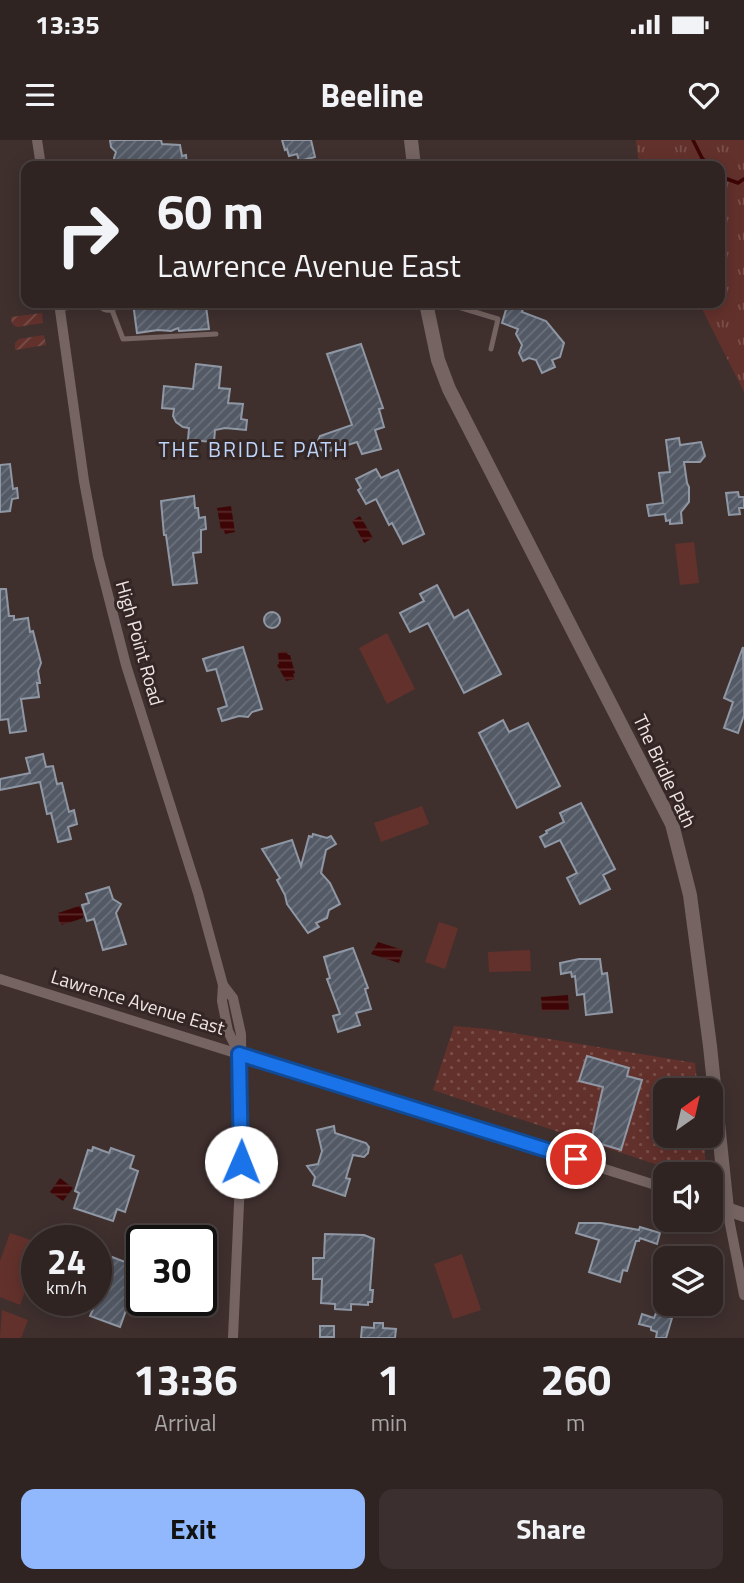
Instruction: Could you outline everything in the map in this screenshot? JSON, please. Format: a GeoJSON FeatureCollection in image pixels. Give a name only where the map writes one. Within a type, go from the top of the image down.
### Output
{"type":"FeatureCollection","features":[{"type":"Feature","properties":{"kind":"street"},"geometry":{"type":"LineString","coordinates":[[37,140],[40,161]]}},
{"type":"Feature","properties":{"kind":"street"},"geometry":{"type":"LineString","coordinates":[[411,140],[413,161]]}},
{"type":"Feature","properties":{"kind":"street","name":"High Point Road"},"geometry":{"type":"LineString","coordinates":[[60,308],[84,481],[98,556],[126,665],[198,893],[223,985],[222,1000],[228,1031],[239,1054],[242,1136],[233,1338]]}},
{"type":"Feature","properties":{"kind":"street","name":"The Bridle Path"},"geometry":{"type":"LineString","coordinates":[[427,308],[438,360],[449,389],[672,824],[691,895],[727,1209],[744,1295]]}},
{"type":"Feature","properties":{"kind":"street","name":"Lawrence Avenue East"},"geometry":{"type":"LineString","coordinates":[[0,979],[653,1184]]}},
{"type":"Feature","properties":{"kind":"street"},"geometry":{"type":"LineString","coordinates":[[723,1208],[744,1215]]}},
{"type":"Feature","properties":{"kind":"lane"},"geometry":{"type":"LineString","coordinates":[[102,308],[112,310],[123,339],[216,334]]}},
{"type":"Feature","properties":{"kind":"lane"},"geometry":{"type":"LineString","coordinates":[[462,308],[498,319],[491,349]]}},
{"type":"Feature","properties":{"kind":"green space"},"geometry":{"type":"Polygon","coordinates":[[[636,140],[744,140],[744,392],[702,308],[725,308],[725,161],[638,161],[636,140]]]}},
{"type":"Feature","properties":{"kind":"green space"},"geometry":{"type":"Polygon","coordinates":[[[42,313],[43,323],[17,327],[12,324],[11,317],[42,313]]]}},
{"type":"Feature","properties":{"kind":"green space"},"geometry":{"type":"Polygon","coordinates":[[[44,335],[46,345],[15,350],[15,343],[19,339],[44,335]]]}},
{"type":"Feature","properties":{"kind":"green space"},"geometry":{"type":"Polygon","coordinates":[[[694,542],[699,583],[680,585],[675,544],[694,542]]]}},
{"type":"Feature","properties":{"kind":"green space"},"geometry":{"type":"Polygon","coordinates":[[[387,633],[415,689],[387,704],[359,648],[387,633]]]}},
{"type":"Feature","properties":{"kind":"green space"},"geometry":{"type":"Polygon","coordinates":[[[422,806],[429,824],[381,842],[374,823],[422,806]]]}},
{"type":"Feature","properties":{"kind":"green space"},"geometry":{"type":"Polygon","coordinates":[[[439,922],[458,928],[445,969],[425,962],[439,922]]]}},
{"type":"Feature","properties":{"kind":"green space"},"geometry":{"type":"Polygon","coordinates":[[[530,950],[531,971],[489,972],[488,952],[530,950]]]}},
{"type":"Feature","properties":{"kind":"green space"},"geometry":{"type":"Polygon","coordinates":[[[454,1026],[488,1029],[695,1063],[697,1078],[653,1078],[653,1148],[704,1148],[706,1162],[653,1163],[433,1090],[454,1026]]]}},
{"type":"Feature","properties":{"kind":"green space"},"geometry":{"type":"Polygon","coordinates":[[[10,1233],[21,1237],[20,1305],[0,1297],[0,1261],[10,1233]]]}},
{"type":"Feature","properties":{"kind":"green space"},"geometry":{"type":"Polygon","coordinates":[[[462,1254],[481,1310],[453,1319],[434,1264],[462,1254]]]}},
{"type":"Feature","properties":{"kind":"green space"},"geometry":{"type":"Polygon","coordinates":[[[2,1310],[28,1320],[21,1338],[0,1338],[2,1310]]]}},
{"type":"Feature","properties":{"kind":"shaded area"},"geometry":{"type":"Polygon","coordinates":[[[231,506],[235,532],[225,534],[224,530],[221,530],[217,508],[231,506]]]}},
{"type":"Feature","properties":{"kind":"shaded area"},"geometry":{"type":"Polygon","coordinates":[[[360,516],[373,538],[364,543],[352,521],[360,516]]]}},
{"type":"Feature","properties":{"kind":"shaded area"},"geometry":{"type":"Polygon","coordinates":[[[286,651],[290,655],[295,679],[286,681],[277,665],[278,653],[286,651]]]}},
{"type":"Feature","properties":{"kind":"shaded area"},"geometry":{"type":"Polygon","coordinates":[[[79,906],[83,911],[83,918],[62,925],[58,913],[79,906]]]}},
{"type":"Feature","properties":{"kind":"shaded area"},"geometry":{"type":"Polygon","coordinates":[[[378,942],[403,950],[399,963],[371,954],[378,942]]]}},
{"type":"Feature","properties":{"kind":"shaded area"},"geometry":{"type":"Polygon","coordinates":[[[568,995],[569,1010],[542,1011],[541,997],[568,995]]]}},
{"type":"Feature","properties":{"kind":"shaded area"},"geometry":{"type":"Polygon","coordinates":[[[60,1178],[73,1188],[63,1201],[50,1192],[60,1178]]]}},
{"type":"Feature","properties":{"kind":"building"},"geometry":{"type":"Polygon","coordinates":[[[110,140],[161,140],[162,144],[180,145],[182,156],[186,155],[187,161],[115,161],[116,152],[111,147],[110,140]]]}},
{"type":"Feature","properties":{"kind":"building"},"geometry":{"type":"Polygon","coordinates":[[[282,140],[311,140],[315,157],[299,161],[297,154],[289,156],[282,140]]]}},
{"type":"Feature","properties":{"kind":"building"},"geometry":{"type":"Polygon","coordinates":[[[134,308],[206,308],[209,329],[179,331],[178,328],[171,331],[137,333],[134,308]]]}},
{"type":"Feature","properties":{"kind":"building"},"geometry":{"type":"Polygon","coordinates":[[[506,308],[523,308],[522,312],[546,321],[564,343],[560,357],[552,360],[555,367],[542,373],[536,360],[529,358],[523,361],[519,353],[522,345],[516,334],[518,329],[502,323],[506,308]]]}},
{"type":"Feature","properties":{"kind":"building"},"geometry":{"type":"Polygon","coordinates":[[[361,344],[383,408],[379,409],[384,427],[375,430],[381,449],[362,454],[357,442],[326,452],[319,449],[317,443],[320,436],[352,425],[327,354],[361,344]]]}},
{"type":"Feature","properties":{"kind":"building"},"geometry":{"type":"Polygon","coordinates":[[[196,364],[221,367],[219,388],[230,389],[228,403],[243,404],[241,419],[247,420],[246,430],[215,430],[214,442],[188,440],[189,428],[176,422],[174,409],[162,408],[164,386],[193,389],[196,364]]]}},
{"type":"Feature","properties":{"kind":"building"},"geometry":{"type":"Polygon","coordinates":[[[679,438],[680,445],[701,442],[705,456],[700,462],[684,462],[689,502],[681,512],[682,523],[670,524],[670,520],[666,521],[665,514],[649,516],[647,505],[663,503],[659,473],[670,472],[666,440],[679,438]]]}},
{"type":"Feature","properties":{"kind":"building"},"geometry":{"type":"Polygon","coordinates":[[[10,464],[13,489],[17,488],[18,498],[12,499],[10,511],[0,512],[0,465],[10,464]]]}},
{"type":"Feature","properties":{"kind":"building"},"geometry":{"type":"Polygon","coordinates":[[[376,469],[381,478],[398,470],[424,534],[403,544],[392,523],[389,525],[376,499],[366,504],[358,490],[361,488],[356,479],[376,469]]]}},
{"type":"Feature","properties":{"kind":"building"},"geometry":{"type":"Polygon","coordinates":[[[738,492],[739,497],[744,497],[744,508],[739,508],[740,514],[729,515],[726,493],[738,492]]]}},
{"type":"Feature","properties":{"kind":"building"},"geometry":{"type":"Polygon","coordinates":[[[194,496],[199,518],[205,517],[206,529],[201,530],[201,552],[193,553],[197,583],[173,585],[161,501],[194,496]]]}},
{"type":"Feature","properties":{"kind":"building"},"geometry":{"type":"Polygon","coordinates":[[[437,585],[454,618],[468,610],[501,674],[464,693],[428,623],[410,632],[400,613],[424,601],[420,594],[437,585]]]}},
{"type":"Feature","properties":{"kind":"building"},"geometry":{"type":"Polygon","coordinates":[[[0,589],[6,589],[9,616],[14,616],[14,620],[28,618],[41,663],[38,671],[40,683],[37,683],[39,697],[21,699],[26,731],[10,733],[8,719],[0,720],[0,589]]]}},
{"type":"Feature","properties":{"kind":"building"},"geometry":{"type":"Polygon","coordinates":[[[269,612],[275,612],[280,620],[278,626],[269,628],[264,623],[264,617],[269,612]]]}},
{"type":"Feature","properties":{"kind":"building"},"geometry":{"type":"Polygon","coordinates":[[[243,647],[262,709],[252,712],[248,717],[239,716],[222,721],[218,709],[227,706],[216,669],[207,671],[203,659],[243,647]]]}},
{"type":"Feature","properties":{"kind":"building"},"geometry":{"type":"Polygon","coordinates":[[[743,647],[744,715],[738,733],[724,728],[733,702],[724,698],[743,647]]]}},
{"type":"Feature","properties":{"kind":"building"},"geometry":{"type":"Polygon","coordinates":[[[503,720],[509,732],[528,723],[560,786],[517,808],[479,733],[503,720]]]}},
{"type":"Feature","properties":{"kind":"building"},"geometry":{"type":"Polygon","coordinates":[[[43,754],[46,767],[53,766],[57,784],[62,783],[69,812],[74,810],[77,824],[68,827],[71,839],[58,842],[51,813],[47,814],[40,782],[0,790],[0,779],[30,773],[26,758],[43,754]]]}},
{"type":"Feature","properties":{"kind":"building"},"geometry":{"type":"Polygon","coordinates":[[[581,803],[615,869],[603,875],[610,889],[580,904],[567,878],[577,873],[560,840],[545,847],[540,837],[564,822],[560,813],[581,803]]]}},
{"type":"Feature","properties":{"kind":"building"},"geometry":{"type":"Polygon","coordinates":[[[313,834],[327,838],[331,836],[336,844],[326,850],[321,873],[330,883],[340,904],[329,910],[327,918],[316,923],[319,927],[308,933],[287,904],[277,880],[280,878],[262,849],[292,840],[301,866],[309,836],[312,837],[313,834]]]}},
{"type":"Feature","properties":{"kind":"building"},"geometry":{"type":"Polygon","coordinates":[[[109,887],[113,899],[121,904],[116,913],[126,944],[103,950],[94,919],[87,921],[82,905],[89,903],[86,894],[109,887]]]}},
{"type":"Feature","properties":{"kind":"building"},"geometry":{"type":"Polygon","coordinates":[[[353,948],[368,988],[365,989],[371,1009],[356,1013],[360,1025],[338,1032],[333,1016],[340,1014],[327,979],[330,978],[324,957],[353,948]]]}},
{"type":"Feature","properties":{"kind":"building"},"geometry":{"type":"Polygon","coordinates":[[[600,959],[602,974],[607,973],[612,1012],[586,1015],[584,994],[577,995],[575,976],[572,977],[571,972],[561,974],[560,963],[600,959]]]}},
{"type":"Feature","properties":{"kind":"building"},"geometry":{"type":"Polygon","coordinates":[[[587,1056],[629,1068],[627,1076],[642,1080],[621,1150],[591,1141],[603,1087],[579,1081],[587,1056]]]}},
{"type":"Feature","properties":{"kind":"building"},"geometry":{"type":"Polygon","coordinates":[[[334,1126],[335,1133],[366,1143],[369,1147],[364,1157],[353,1155],[346,1178],[350,1179],[345,1196],[313,1185],[315,1177],[307,1166],[318,1164],[322,1151],[317,1130],[334,1126]]]}},
{"type":"Feature","properties":{"kind":"building"},"geometry":{"type":"Polygon","coordinates":[[[93,1147],[109,1153],[111,1148],[134,1156],[130,1168],[138,1171],[125,1212],[117,1209],[113,1221],[74,1208],[79,1193],[75,1191],[88,1150],[92,1151],[93,1147]]]}},
{"type":"Feature","properties":{"kind":"building"},"geometry":{"type":"Polygon","coordinates":[[[579,1223],[601,1223],[639,1230],[640,1227],[660,1233],[657,1244],[640,1238],[636,1241],[627,1271],[623,1270],[620,1282],[589,1272],[599,1240],[576,1233],[579,1223]]]}},
{"type":"Feature","properties":{"kind":"building"},"geometry":{"type":"Polygon","coordinates":[[[325,1234],[364,1235],[374,1239],[370,1290],[373,1290],[372,1302],[368,1302],[368,1305],[351,1304],[351,1310],[335,1309],[335,1304],[321,1303],[322,1279],[313,1279],[313,1258],[324,1258],[325,1234]]]}},
{"type":"Feature","properties":{"kind":"building"},"geometry":{"type":"Polygon","coordinates":[[[112,1257],[126,1262],[126,1310],[120,1327],[90,1316],[112,1316],[112,1257]]]}},
{"type":"Feature","properties":{"kind":"building"},"geometry":{"type":"Polygon","coordinates":[[[642,1314],[654,1318],[672,1318],[666,1338],[656,1338],[657,1332],[651,1330],[651,1327],[639,1324],[642,1314]]]}},
{"type":"Feature","properties":{"kind":"building"},"geometry":{"type":"Polygon","coordinates":[[[374,1323],[383,1323],[383,1328],[396,1329],[395,1338],[361,1338],[362,1327],[374,1328],[374,1323]]]}},
{"type":"Feature","properties":{"kind":"building"},"geometry":{"type":"Polygon","coordinates":[[[320,1326],[334,1326],[334,1337],[320,1337],[320,1326]]]}},
{"type":"Feature","properties":{"kind":"waterway"},"geometry":{"type":"LineString","coordinates":[[693,140],[705,161]]}},
{"type":"Feature","properties":{"kind":"waterway"},"geometry":{"type":"LineString","coordinates":[[725,178],[738,183],[744,179]]}},
{"type":"Feature","properties":{"kind":"district","name":"THE BRIDLE PATH"},"geometry":{"type":"Point","coordinates":[254,450]}},
{"type":"Feature","properties":{"kind":"route"},"geometry":{"type":"LineString","coordinates":[[241,1162],[239,1054],[576,1159]]}}]}
